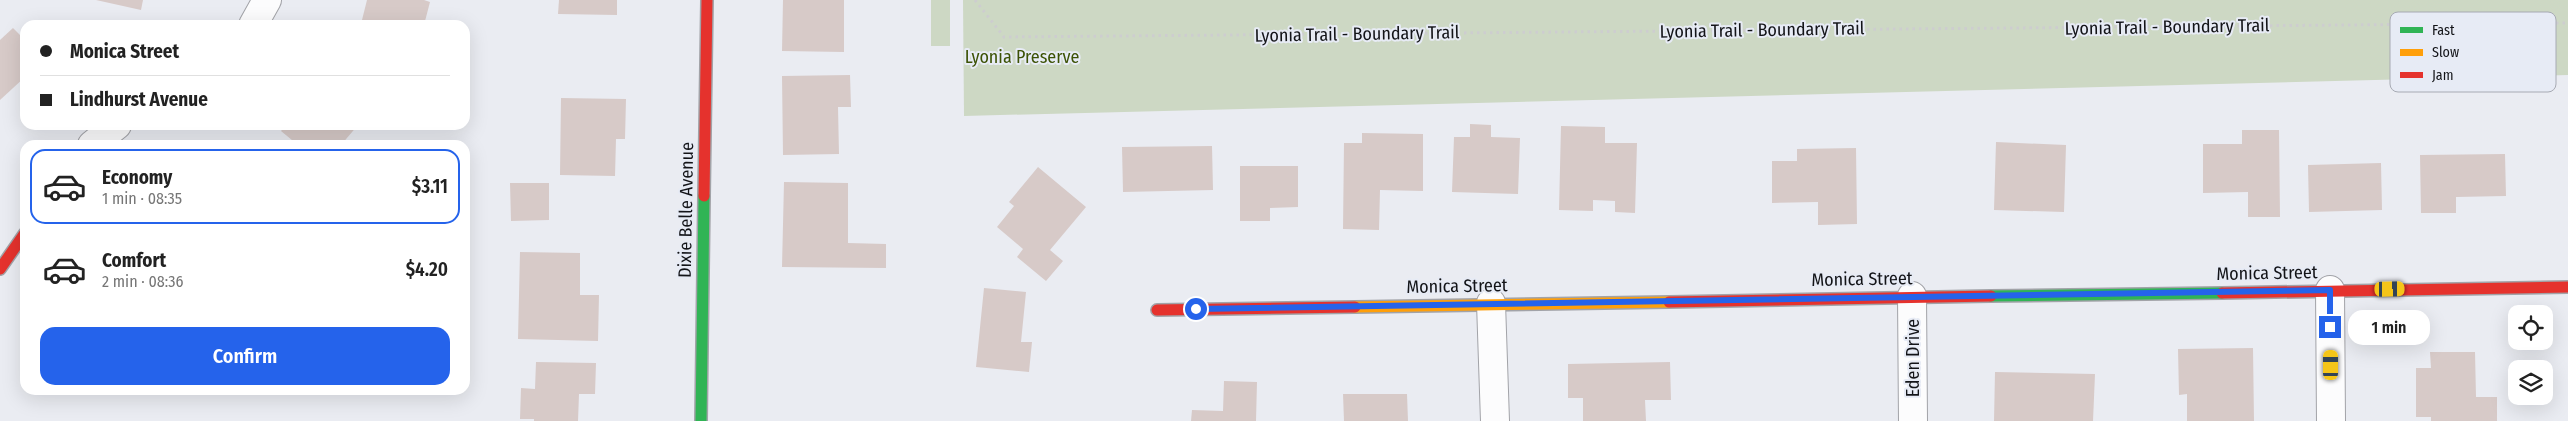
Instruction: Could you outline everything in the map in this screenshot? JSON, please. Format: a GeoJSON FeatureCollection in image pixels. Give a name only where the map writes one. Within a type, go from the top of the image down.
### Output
{"type":"FeatureCollection","features":[{"type":"Feature","properties":{"kind":"street"},"geometry":{"type":"LineString","coordinates":[[256,20],[267,0]]}},
{"type":"Feature","properties":{"kind":"street","name":"Dixie Belle Avenue"},"geometry":{"type":"LineString","coordinates":[[701,421],[707,0]]}},
{"type":"Feature","properties":{"kind":"street"},"geometry":{"type":"LineString","coordinates":[[98,140],[111,130]]}},
{"type":"Feature","properties":{"kind":"street"},"geometry":{"type":"LineString","coordinates":[[0,269],[20,239]]}},
{"type":"Feature","properties":{"kind":"street","name":"Monica Street"},"geometry":{"type":"LineString","coordinates":[[1157,310],[1912,296],[2568,287]]}},
{"type":"Feature","properties":{"kind":"street"},"geometry":{"type":"LineString","coordinates":[[2330,290],[2331,421]]}},
{"type":"Feature","properties":{"kind":"street","name":"Eden Drive"},"geometry":{"type":"LineString","coordinates":[[1912,296],[1913,421]]}},
{"type":"Feature","properties":{"kind":"street"},"geometry":{"type":"LineString","coordinates":[[1491,303],[1495,421]]}},
{"type":"Feature","properties":{"kind":"path","name":"Lyonia Trail - Boundary Trail"},"geometry":{"type":"LineString","coordinates":[[975,0],[1004,37],[2390,25]]}},
{"type":"Feature","properties":{"kind":"green space"},"geometry":{"type":"Polygon","coordinates":[[[931,0],[950,0],[950,46],[931,46],[931,0]]]}},
{"type":"Feature","properties":{"kind":"green space","name":"Lyonia Preserve"},"geometry":{"type":"Polygon","coordinates":[[[963,0],[2568,0],[2568,75],[2556,75],[2556,12],[2390,12],[2390,80],[964,116],[963,0]]]}},
{"type":"Feature","properties":{"kind":"building"},"geometry":{"type":"Polygon","coordinates":[[[96,0],[143,0],[141,10],[96,0]]]}},
{"type":"Feature","properties":{"kind":"building"},"geometry":{"type":"Polygon","coordinates":[[[367,0],[424,0],[430,2],[425,20],[362,20],[367,0]]]}},
{"type":"Feature","properties":{"kind":"building"},"geometry":{"type":"Polygon","coordinates":[[[559,0],[617,0],[617,15],[558,14],[559,0]]]}},
{"type":"Feature","properties":{"kind":"building"},"geometry":{"type":"Polygon","coordinates":[[[783,0],[844,0],[844,52],[782,51],[783,0]]]}},
{"type":"Feature","properties":{"kind":"building"},"geometry":{"type":"Polygon","coordinates":[[[13,28],[20,35],[20,82],[0,100],[0,40],[13,28]]]}},
{"type":"Feature","properties":{"kind":"building"},"geometry":{"type":"Polygon","coordinates":[[[850,75],[851,107],[838,107],[839,154],[783,155],[782,76],[850,75]]]}},
{"type":"Feature","properties":{"kind":"building"},"geometry":{"type":"Polygon","coordinates":[[[561,98],[626,99],[625,139],[616,139],[615,176],[560,175],[561,98]]]}},
{"type":"Feature","properties":{"kind":"building"},"geometry":{"type":"Polygon","coordinates":[[[1470,124],[1491,125],[1491,137],[1520,138],[1518,194],[1452,192],[1454,137],[1470,137],[1470,124]]]}},
{"type":"Feature","properties":{"kind":"building"},"geometry":{"type":"Polygon","coordinates":[[[1561,126],[1605,127],[1605,143],[1637,143],[1635,213],[1615,212],[1615,201],[1593,200],[1593,211],[1559,210],[1561,126]]]}},
{"type":"Feature","properties":{"kind":"building"},"geometry":{"type":"Polygon","coordinates":[[[354,130],[345,140],[292,140],[281,131],[354,130]]]}},
{"type":"Feature","properties":{"kind":"building"},"geometry":{"type":"Polygon","coordinates":[[[2242,130],[2279,130],[2280,217],[2248,217],[2248,192],[2203,193],[2203,144],[2242,144],[2242,130]]]}},
{"type":"Feature","properties":{"kind":"building"},"geometry":{"type":"Polygon","coordinates":[[[1362,133],[1423,134],[1423,191],[1380,190],[1379,230],[1343,229],[1344,143],[1362,143],[1362,133]]]}},
{"type":"Feature","properties":{"kind":"building"},"geometry":{"type":"Polygon","coordinates":[[[1996,142],[2066,145],[2064,212],[1994,210],[1996,142]]]}},
{"type":"Feature","properties":{"kind":"building"},"geometry":{"type":"Polygon","coordinates":[[[1212,146],[1213,190],[1123,192],[1122,147],[1212,146]]]}},
{"type":"Feature","properties":{"kind":"building"},"geometry":{"type":"Polygon","coordinates":[[[1856,148],[1857,224],[1818,225],[1818,202],[1772,203],[1772,161],[1797,161],[1797,149],[1856,148]]]}},
{"type":"Feature","properties":{"kind":"building"},"geometry":{"type":"Polygon","coordinates":[[[2505,154],[2506,196],[2456,197],[2456,213],[2421,213],[2420,155],[2505,154]]]}},
{"type":"Feature","properties":{"kind":"building"},"geometry":{"type":"Polygon","coordinates":[[[2381,163],[2382,210],[2309,212],[2308,165],[2381,163]]]}},
{"type":"Feature","properties":{"kind":"building"},"geometry":{"type":"Polygon","coordinates":[[[1240,166],[1298,166],[1298,207],[1270,208],[1270,221],[1240,221],[1240,166]]]}},
{"type":"Feature","properties":{"kind":"building"},"geometry":{"type":"Polygon","coordinates":[[[1038,167],[1086,207],[1050,250],[1063,261],[1046,281],[1017,257],[1023,249],[997,227],[1014,206],[1009,202],[1038,167]]]}},
{"type":"Feature","properties":{"kind":"building"},"geometry":{"type":"Polygon","coordinates":[[[784,182],[848,183],[848,243],[886,244],[886,268],[782,267],[784,182]]]}},
{"type":"Feature","properties":{"kind":"building"},"geometry":{"type":"Polygon","coordinates":[[[510,183],[549,183],[549,220],[511,221],[510,183]]]}},
{"type":"Feature","properties":{"kind":"building"},"geometry":{"type":"Polygon","coordinates":[[[520,252],[580,253],[580,295],[599,295],[598,341],[518,339],[520,252]]]}},
{"type":"Feature","properties":{"kind":"building"},"geometry":{"type":"Polygon","coordinates":[[[984,288],[1026,292],[1021,342],[1032,342],[1029,372],[976,367],[984,288]]]}},
{"type":"Feature","properties":{"kind":"building"},"geometry":{"type":"Polygon","coordinates":[[[2253,348],[2254,421],[2187,421],[2187,394],[2179,395],[2178,349],[2253,348]]]}},
{"type":"Feature","properties":{"kind":"building"},"geometry":{"type":"Polygon","coordinates":[[[2430,352],[2475,352],[2476,397],[2497,397],[2497,421],[2431,421],[2431,417],[2416,417],[2416,368],[2431,368],[2430,352]]]}},
{"type":"Feature","properties":{"kind":"building"},"geometry":{"type":"Polygon","coordinates":[[[536,362],[596,363],[595,394],[579,394],[578,421],[534,421],[534,419],[520,419],[521,388],[535,389],[536,362]]]}},
{"type":"Feature","properties":{"kind":"building"},"geometry":{"type":"Polygon","coordinates":[[[1670,362],[1671,400],[1645,400],[1646,421],[1583,421],[1583,398],[1568,398],[1568,364],[1670,362]]]}},
{"type":"Feature","properties":{"kind":"building"},"geometry":{"type":"Polygon","coordinates":[[[1995,372],[2095,374],[2093,421],[1994,421],[1995,372]]]}},
{"type":"Feature","properties":{"kind":"building"},"geometry":{"type":"Polygon","coordinates":[[[1224,381],[1257,382],[1256,421],[1191,421],[1192,410],[1223,411],[1224,381]]]}},
{"type":"Feature","properties":{"kind":"building"},"geometry":{"type":"Polygon","coordinates":[[[1343,394],[1407,394],[1408,421],[1344,421],[1343,394]]]}},
{"type":"Feature","properties":{"kind":"traffic: fast"},"geometry":{"type":"LineString","coordinates":[[701,421],[704,196]]}},
{"type":"Feature","properties":{"kind":"traffic: fast"},"geometry":{"type":"LineString","coordinates":[[1991,296],[2222,293]]}},
{"type":"Feature","properties":{"kind":"traffic: slow"},"geometry":{"type":"LineString","coordinates":[[1355,307],[1669,302]]}},
{"type":"Feature","properties":{"kind":"traffic: jam"},"geometry":{"type":"LineString","coordinates":[[704,196],[707,0]]}},
{"type":"Feature","properties":{"kind":"traffic: jam"},"geometry":{"type":"LineString","coordinates":[[0,269],[20,240]]}},
{"type":"Feature","properties":{"kind":"traffic: jam"},"geometry":{"type":"LineString","coordinates":[[2222,293],[2568,287]]}},
{"type":"Feature","properties":{"kind":"traffic: jam"},"geometry":{"type":"LineString","coordinates":[[1669,302],[1991,296]]}},
{"type":"Feature","properties":{"kind":"traffic: jam"},"geometry":{"type":"LineString","coordinates":[[1157,310],[1355,307]]}},
{"type":"Feature","properties":{"kind":"route"},"geometry":{"type":"LineString","coordinates":[[1196,309],[2330,290],[2330,327]]}}]}
